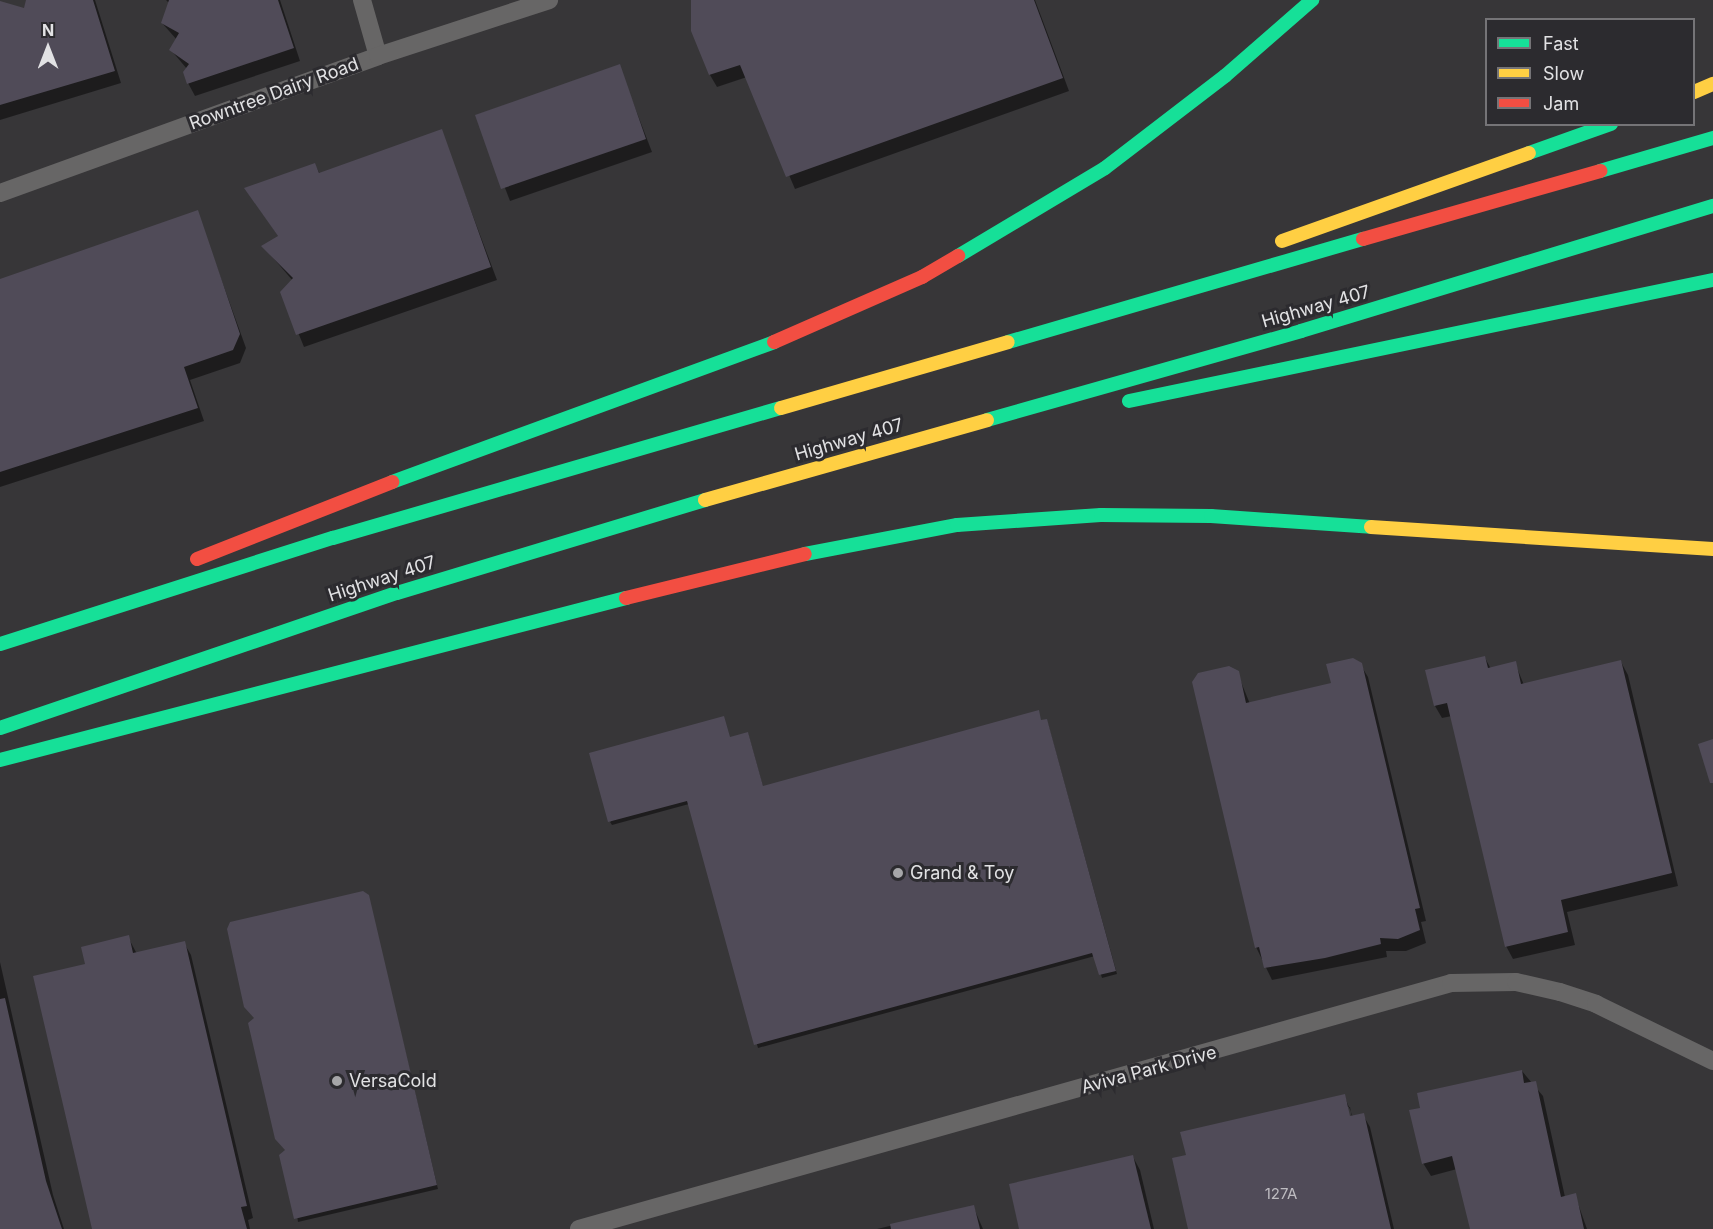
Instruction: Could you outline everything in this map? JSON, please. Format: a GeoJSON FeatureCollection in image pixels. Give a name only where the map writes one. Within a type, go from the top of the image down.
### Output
{"type":"FeatureCollection","features":[{"type":"Feature","properties":{"kind":"highway"},"geometry":{"type":"LineString","coordinates":[[186,563],[416,472],[778,341],[922,277],[1105,168],[1226,76],[1312,0]]}},
{"type":"Feature","properties":{"kind":"highway"},"geometry":{"type":"LineString","coordinates":[[1695,92],[1713,84]]}},
{"type":"Feature","properties":{"kind":"highway"},"geometry":{"type":"LineString","coordinates":[[1262,248],[1605,126]]}},
{"type":"Feature","properties":{"kind":"highway"},"geometry":{"type":"LineString","coordinates":[[0,644],[333,538],[969,351],[1713,138]]}},
{"type":"Feature","properties":{"kind":"highway","name":"Highway 407"},"geometry":{"type":"LineString","coordinates":[[0,728],[397,593],[845,460],[1301,331],[1713,206]]}},
{"type":"Feature","properties":{"kind":"highway"},"geometry":{"type":"LineString","coordinates":[[969,351],[1195,272]]}},
{"type":"Feature","properties":{"kind":"highway"},"geometry":{"type":"LineString","coordinates":[[1114,404],[1713,280]]}},
{"type":"Feature","properties":{"kind":"highway"},"geometry":{"type":"LineString","coordinates":[[845,460],[1056,416]]}},
{"type":"Feature","properties":{"kind":"highway"},"geometry":{"type":"LineString","coordinates":[[0,760],[771,560],[957,525],[1101,515],[1211,516],[1713,549]]}},
{"type":"Feature","properties":{"kind":"highway"},"geometry":{"type":"LineString","coordinates":[[0,637],[120,590]]}},
{"type":"Feature","properties":{"kind":"street"},"geometry":{"type":"LineString","coordinates":[[362,0],[378,56]]}},
{"type":"Feature","properties":{"kind":"street","name":"Rowntree Dairy Road"},"geometry":{"type":"LineString","coordinates":[[0,193],[378,56],[549,0]]}},
{"type":"Feature","properties":{"kind":"street","name":"Aviva Park Drive"},"geometry":{"type":"LineString","coordinates":[[579,1229],[1451,983],[1516,982],[1560,992],[1596,1004],[1713,1060]]}},
{"type":"Feature","properties":{"kind":"building"},"geometry":{"type":"Polygon","coordinates":[[[26,0],[93,0],[115,71],[0,105],[0,1],[24,8],[26,0]]]}},
{"type":"Feature","properties":{"kind":"building"},"geometry":{"type":"Polygon","coordinates":[[[169,0],[278,0],[294,48],[187,84],[183,72],[189,64],[169,50],[179,33],[161,23],[169,0]]]}},
{"type":"Feature","properties":{"kind":"building"},"geometry":{"type":"Polygon","coordinates":[[[691,0],[1034,0],[1063,78],[786,177],[740,65],[709,75],[691,31],[691,0]]]}},
{"type":"Feature","properties":{"kind":"building"},"geometry":{"type":"Polygon","coordinates":[[[620,64],[646,139],[501,189],[475,115],[620,64]]]}},
{"type":"Feature","properties":{"kind":"building"},"geometry":{"type":"Polygon","coordinates":[[[442,129],[491,267],[296,335],[280,292],[293,278],[261,246],[278,236],[244,188],[315,163],[319,173],[442,129]]]}},
{"type":"Feature","properties":{"kind":"building"},"geometry":{"type":"Polygon","coordinates":[[[198,210],[240,334],[233,350],[184,367],[198,408],[0,472],[0,279],[198,210]]]}},
{"type":"Feature","properties":{"kind":"building"},"geometry":{"type":"Polygon","coordinates":[[[1485,656],[1488,668],[1516,661],[1521,684],[1621,660],[1672,873],[1561,900],[1568,932],[1505,947],[1447,703],[1434,706],[1425,670],[1485,656]]]}},
{"type":"Feature","properties":{"kind":"building"},"geometry":{"type":"Polygon","coordinates":[[[1353,658],[1362,663],[1420,908],[1415,909],[1420,930],[1398,939],[1380,938],[1381,944],[1325,958],[1264,968],[1259,947],[1255,948],[1192,682],[1198,673],[1229,666],[1239,671],[1246,703],[1331,683],[1326,664],[1353,658]]]}},
{"type":"Feature","properties":{"kind":"building","name":"Grand & Toy"},"geometry":{"type":"Polygon","coordinates":[[[1039,710],[1041,720],[1047,719],[1116,971],[1099,975],[1092,953],[754,1045],[687,801],[608,822],[589,753],[724,716],[730,737],[748,732],[763,786],[1039,710]]]}},
{"type":"Feature","properties":{"kind":"building"},"geometry":{"type":"Polygon","coordinates":[[[1713,739],[1713,783],[1710,783],[1698,744],[1713,739]]]}},
{"type":"Feature","properties":{"kind":"building","name":"VersaCold"},"geometry":{"type":"Polygon","coordinates":[[[363,891],[369,895],[437,1185],[294,1219],[279,1155],[285,1150],[275,1139],[248,1023],[254,1018],[244,1007],[227,929],[230,922],[363,891]]]}},
{"type":"Feature","properties":{"kind":"building"},"geometry":{"type":"Polygon","coordinates":[[[129,935],[133,953],[185,941],[247,1206],[241,1207],[247,1229],[92,1229],[33,976],[85,964],[81,947],[129,935]]]}},
{"type":"Feature","properties":{"kind":"building"},"geometry":{"type":"Polygon","coordinates":[[[5,998],[46,1181],[62,1229],[0,1229],[0,999],[5,998]]]}},
{"type":"Feature","properties":{"kind":"building"},"geometry":{"type":"Polygon","coordinates":[[[1522,1070],[1524,1083],[1536,1081],[1561,1197],[1576,1193],[1584,1229],[1470,1229],[1452,1156],[1422,1164],[1409,1110],[1420,1108],[1417,1093],[1522,1070]]]}},
{"type":"Feature","properties":{"kind":"building"},"geometry":{"type":"Polygon","coordinates":[[[1345,1094],[1350,1116],[1364,1113],[1391,1229],[1188,1229],[1172,1158],[1186,1155],[1180,1132],[1345,1094]]]}},
{"type":"Feature","properties":{"kind":"building"},"geometry":{"type":"Polygon","coordinates":[[[1133,1155],[1151,1229],[1019,1229],[1009,1184],[1133,1155]]]}},
{"type":"Feature","properties":{"kind":"building"},"geometry":{"type":"Polygon","coordinates":[[[974,1205],[980,1229],[891,1229],[890,1224],[974,1205]]]}},
{"type":"Feature","properties":{"kind":"traffic: fast"},"geometry":{"type":"LineString","coordinates":[[958,256],[1105,168],[1225,76],[1312,0]]}},
{"type":"Feature","properties":{"kind":"traffic: fast"},"geometry":{"type":"LineString","coordinates":[[1529,153],[1605,126]]}},
{"type":"Feature","properties":{"kind":"traffic: fast"},"geometry":{"type":"LineString","coordinates":[[1600,171],[1713,138]]}},
{"type":"Feature","properties":{"kind":"traffic: fast"},"geometry":{"type":"LineString","coordinates":[[987,420],[1301,331],[1713,206]]}},
{"type":"Feature","properties":{"kind":"traffic: fast"},"geometry":{"type":"LineString","coordinates":[[1008,342],[1363,239]]}},
{"type":"Feature","properties":{"kind":"traffic: fast"},"geometry":{"type":"LineString","coordinates":[[1129,401],[1713,280]]}},
{"type":"Feature","properties":{"kind":"traffic: fast"},"geometry":{"type":"LineString","coordinates":[[392,482],[774,342]]}},
{"type":"Feature","properties":{"kind":"traffic: fast"},"geometry":{"type":"LineString","coordinates":[[0,644],[333,538],[781,408]]}},
{"type":"Feature","properties":{"kind":"traffic: fast"},"geometry":{"type":"LineString","coordinates":[[0,728],[397,593],[705,500]]}},
{"type":"Feature","properties":{"kind":"traffic: fast"},"geometry":{"type":"LineString","coordinates":[[805,554],[957,525],[1101,515],[1211,516],[1371,527]]}},
{"type":"Feature","properties":{"kind":"traffic: fast"},"geometry":{"type":"LineString","coordinates":[[0,760],[626,598]]}},
{"type":"Feature","properties":{"kind":"traffic: slow"},"geometry":{"type":"LineString","coordinates":[[1695,92],[1713,84]]}},
{"type":"Feature","properties":{"kind":"traffic: slow"},"geometry":{"type":"LineString","coordinates":[[1282,241],[1529,153]]}},
{"type":"Feature","properties":{"kind":"traffic: slow"},"geometry":{"type":"LineString","coordinates":[[781,408],[1008,342]]}},
{"type":"Feature","properties":{"kind":"traffic: slow"},"geometry":{"type":"LineString","coordinates":[[705,500],[987,420]]}},
{"type":"Feature","properties":{"kind":"traffic: slow"},"geometry":{"type":"LineString","coordinates":[[1371,527],[1713,549]]}},
{"type":"Feature","properties":{"kind":"traffic: jam"},"geometry":{"type":"LineString","coordinates":[[1363,239],[1600,171]]}},
{"type":"Feature","properties":{"kind":"traffic: jam"},"geometry":{"type":"LineString","coordinates":[[774,342],[922,277],[958,256]]}},
{"type":"Feature","properties":{"kind":"traffic: jam"},"geometry":{"type":"LineString","coordinates":[[197,559],[392,482]]}},
{"type":"Feature","properties":{"kind":"traffic: jam"},"geometry":{"type":"LineString","coordinates":[[626,598],[805,554]]}},
{"type":"Feature","properties":{"kind":"place","name":"Grand & Toy"},"geometry":{"type":"Point","coordinates":[898,873]}},
{"type":"Feature","properties":{"kind":"place","name":"VersaCold"},"geometry":{"type":"Point","coordinates":[337,1081]}}]}
